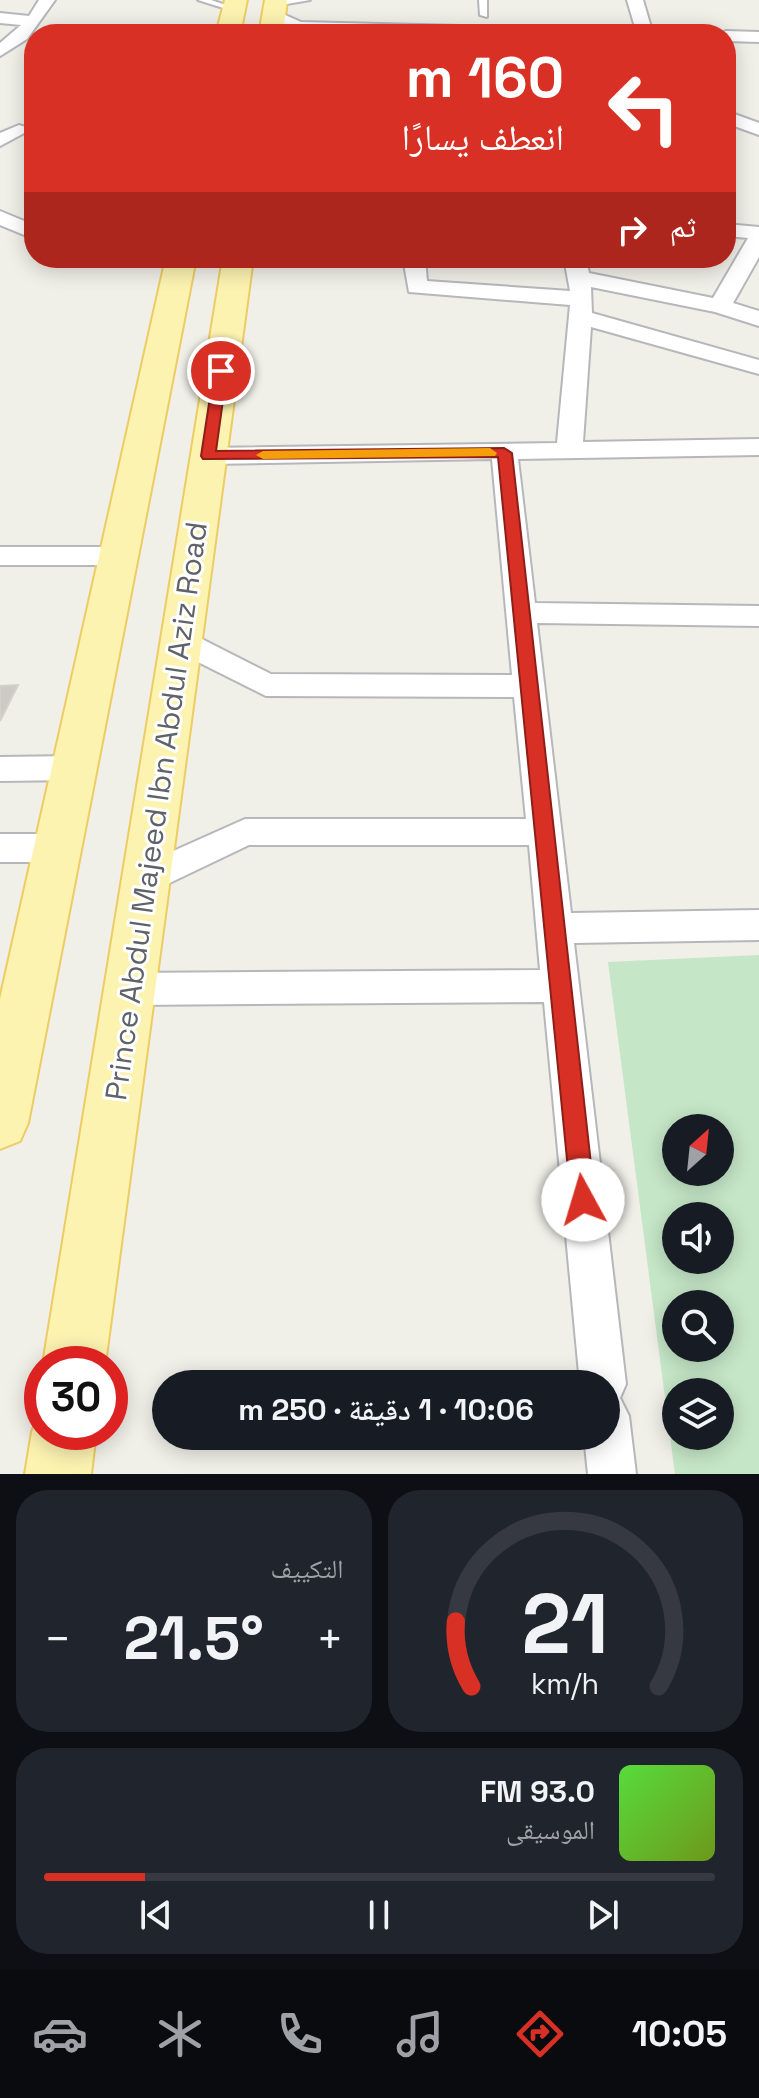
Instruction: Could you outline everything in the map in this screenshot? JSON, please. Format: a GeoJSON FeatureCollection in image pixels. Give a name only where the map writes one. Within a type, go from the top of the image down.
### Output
{"type":"FeatureCollection","features":[{"type":"Feature","properties":{"kind":"main road"},"geometry":{"type":"LineString","coordinates":[[230,24],[235,4]]}},
{"type":"Feature","properties":{"kind":"main road"},"geometry":{"type":"LineString","coordinates":[[0,1123],[179,268]]}},
{"type":"Feature","properties":{"kind":"main road","name":"Prince Abdul Majeed Ibn Abdul Aziz Road"},"geometry":{"type":"LineString","coordinates":[[77,1346],[236,268]]}},
{"type":"Feature","properties":{"kind":"main road"},"geometry":{"type":"LineString","coordinates":[[58,1474],[61,1450]]}},
{"type":"Feature","properties":{"kind":"street"},"geometry":{"type":"LineString","coordinates":[[31,24],[47,0]]}},
{"type":"Feature","properties":{"kind":"street"},"geometry":{"type":"LineString","coordinates":[[635,0],[642,24]]}},
{"type":"Feature","properties":{"kind":"street"},"geometry":{"type":"LineString","coordinates":[[0,18],[34,21]]}},
{"type":"Feature","properties":{"kind":"street"},"geometry":{"type":"LineString","coordinates":[[0,51],[24,32]]}},
{"type":"Feature","properties":{"kind":"street"},"geometry":{"type":"LineString","coordinates":[[736,121],[759,129]]}},
{"type":"Feature","properties":{"kind":"street"},"geometry":{"type":"LineString","coordinates":[[0,140],[19,131]]}},
{"type":"Feature","properties":{"kind":"street"},"geometry":{"type":"LineString","coordinates":[[0,217],[24,228]]}},
{"type":"Feature","properties":{"kind":"street"},"geometry":{"type":"LineString","coordinates":[[720,306],[759,235],[736,232]]}},
{"type":"Feature","properties":{"kind":"street"},"geometry":{"type":"LineString","coordinates":[[415,268],[417,287],[579,288],[720,306],[759,319]]}},
{"type":"Feature","properties":{"kind":"street"},"geometry":{"type":"LineString","coordinates":[[579,288],[759,367]]}},
{"type":"Feature","properties":{"kind":"street"},"geometry":{"type":"LineString","coordinates":[[569,452],[579,288]]}},
{"type":"Feature","properties":{"kind":"street"},"geometry":{"type":"LineString","coordinates":[[208,456],[759,447]]}},
{"type":"Feature","properties":{"kind":"street"},"geometry":{"type":"LineString","coordinates":[[504,453],[602,1370]]}},
{"type":"Feature","properties":{"kind":"street"},"geometry":{"type":"LineString","coordinates":[[0,556],[118,556]]}},
{"type":"Feature","properties":{"kind":"street"},"geometry":{"type":"LineString","coordinates":[[522,613],[759,616]]}},
{"type":"Feature","properties":{"kind":"street"},"geometry":{"type":"LineString","coordinates":[[181,641],[266,685],[529,686]]}},
{"type":"Feature","properties":{"kind":"street"},"geometry":{"type":"LineString","coordinates":[[0,769],[74,768]]}},
{"type":"Feature","properties":{"kind":"street"},"geometry":{"type":"LineString","coordinates":[[145,879],[245,832],[545,832]]}},
{"type":"Feature","properties":{"kind":"street"},"geometry":{"type":"LineString","coordinates":[[0,848],[58,848]]}},
{"type":"Feature","properties":{"kind":"street"},"geometry":{"type":"LineString","coordinates":[[555,928],[759,925]]}},
{"type":"Feature","properties":{"kind":"street"},"geometry":{"type":"LineString","coordinates":[[129,989],[561,986]]}},
{"type":"Feature","properties":{"kind":"street"},"geometry":{"type":"LineString","coordinates":[[610,1450],[612,1474]]}},
{"type":"Feature","properties":{"kind":"lane"},"geometry":{"type":"LineString","coordinates":[[202,0],[235,4]]}},
{"type":"Feature","properties":{"kind":"lane"},"geometry":{"type":"LineString","coordinates":[[274,13],[306,0]]}},
{"type":"Feature","properties":{"kind":"lane"},"geometry":{"type":"LineString","coordinates":[[483,0],[484,15]]}},
{"type":"Feature","properties":{"kind":"green space"},"geometry":{"type":"Polygon","coordinates":[[[759,955],[759,1474],[675,1474],[672,1450],[734,1450],[734,1378],[662,1378],[608,962],[759,955]]]}},
{"type":"Feature","properties":{"kind":"building"},"geometry":{"type":"Polygon","coordinates":[[[18,685],[0,721],[0,686],[18,685]]]}},
{"type":"Feature","properties":{"kind":"slow traffic"},"geometry":{"type":"LineString","coordinates":[[263,455],[490,453]]}},
{"type":"Feature","properties":{"kind":"route"},"geometry":{"type":"LineString","coordinates":[[221,371],[208,456],[504,453],[583,1200]]}}]}
